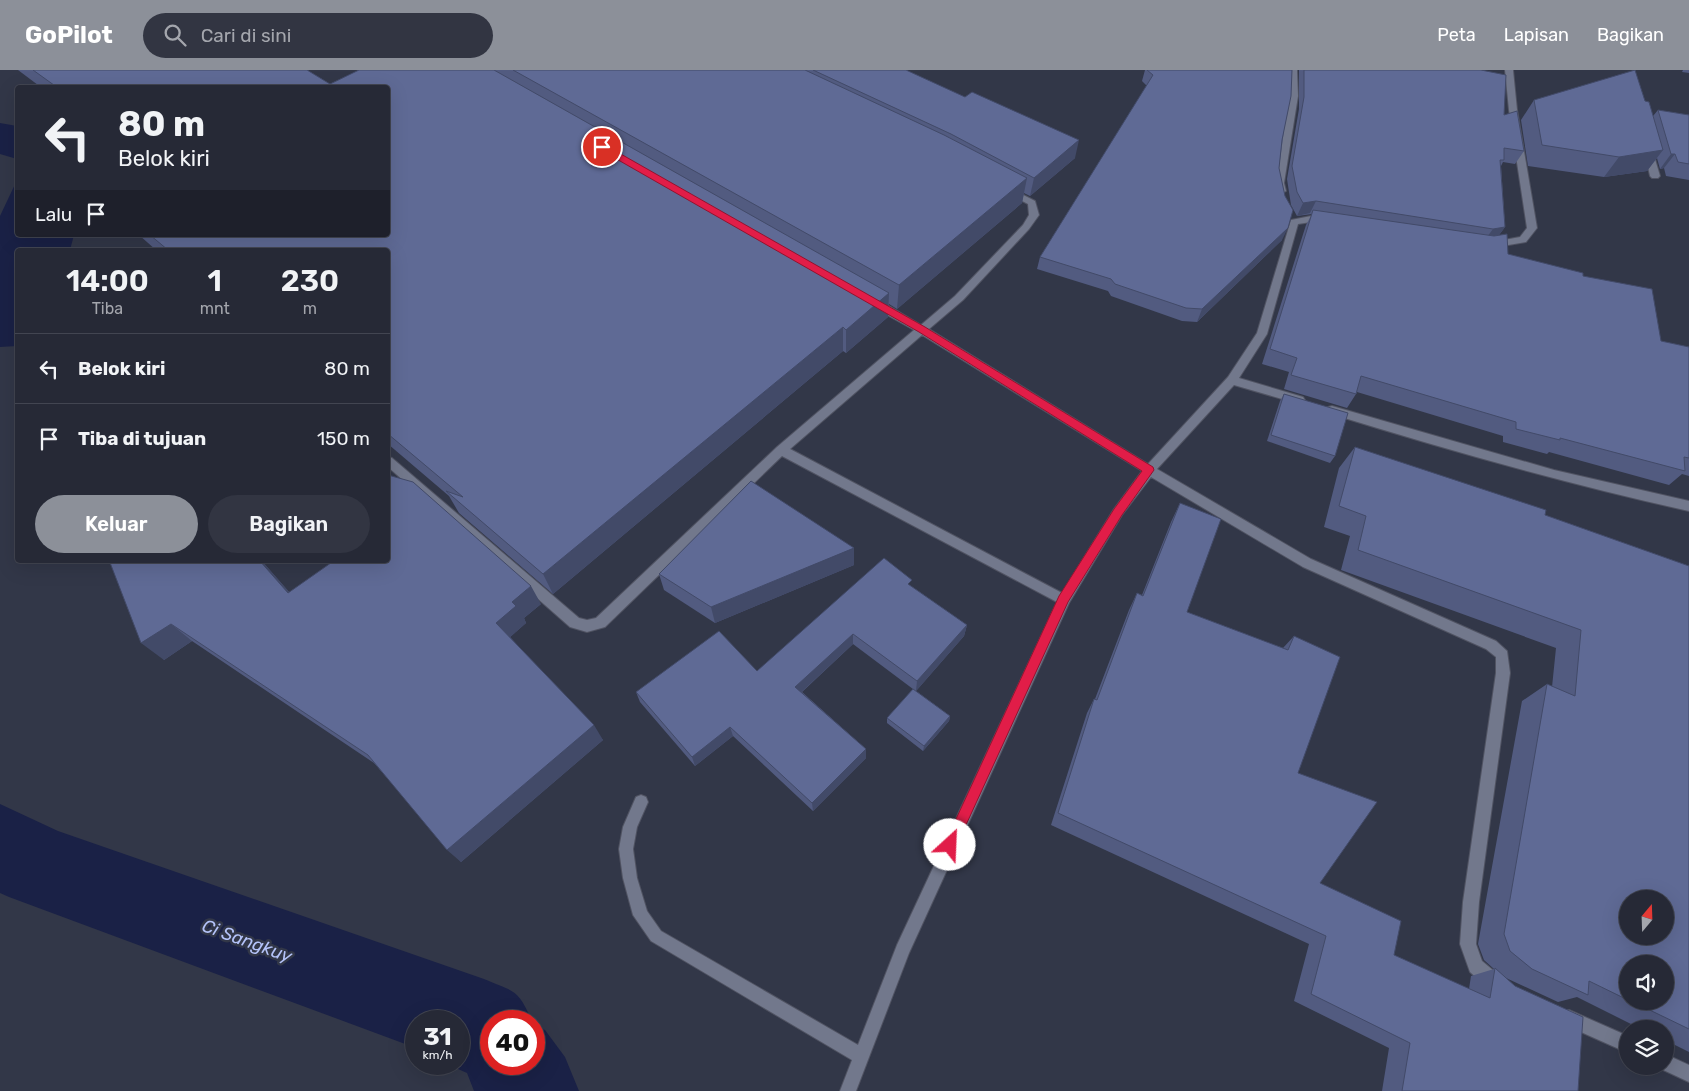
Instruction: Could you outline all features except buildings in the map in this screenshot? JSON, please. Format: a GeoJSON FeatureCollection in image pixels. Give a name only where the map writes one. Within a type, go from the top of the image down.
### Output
{"type":"FeatureCollection","features":[{"type":"Feature","properties":{"kind":"street"},"geometry":{"type":"LineString","coordinates":[[1282,198],[1279,182],[1294,96],[1293,70]]}},
{"type":"Feature","properties":{"kind":"street"},"geometry":{"type":"LineString","coordinates":[[1474,245],[1506,244],[1523,240],[1532,228],[1513,110],[1509,70]]}},
{"type":"Feature","properties":{"kind":"street"},"geometry":{"type":"LineString","coordinates":[[1644,137],[1655,176]]}},
{"type":"Feature","properties":{"kind":"street"},"geometry":{"type":"LineString","coordinates":[[390,463],[575,623],[587,626],[600,623],[781,450],[959,298],[1026,227],[1034,215],[1032,203],[997,184]]}},
{"type":"Feature","properties":{"kind":"street"},"geometry":{"type":"LineString","coordinates":[[848,1091],[902,950],[1064,600],[1118,512],[1149,470],[1232,380],[1262,334],[1292,219],[1311,219],[1341,224]]}},
{"type":"Feature","properties":{"kind":"street"},"geometry":{"type":"LineString","coordinates":[[862,295],[1149,470],[1307,563],[1491,644],[1502,655],[1503,673],[1471,902],[1468,944],[1476,966],[1497,985],[1506,989]]}},
{"type":"Feature","properties":{"kind":"street"},"geometry":{"type":"LineString","coordinates":[[1232,380],[1469,452],[1623,492],[1689,506]]}},
{"type":"Feature","properties":{"kind":"street"},"geometry":{"type":"LineString","coordinates":[[781,450],[1064,600]]}},
{"type":"Feature","properties":{"kind":"street"},"geometry":{"type":"LineString","coordinates":[[641,802],[630,827],[626,849],[630,878],[641,915],[656,936],[861,1056]]}},
{"type":"Feature","properties":{"kind":"street"},"geometry":{"type":"LineString","coordinates":[[1558,1013],[1619,1041]]}},
{"type":"Feature","properties":{"kind":"street"},"geometry":{"type":"LineString","coordinates":[[1674,1066],[1689,1074]]}},
{"type":"Feature","properties":{"kind":"water"},"geometry":{"type":"Polygon","coordinates":[[[0,123],[15,126],[15,158],[0,154],[0,123]]]}},
{"type":"Feature","properties":{"kind":"water"},"geometry":{"type":"Polygon","coordinates":[[[15,184],[15,237],[73,237],[71,248],[15,248],[15,346],[0,347],[0,216],[15,184]]]}},
{"type":"Feature","properties":{"kind":"waterway","name":"Ci Sangkuy"},"geometry":{"type":"LineString","coordinates":[[0,846],[39,867],[480,1025]]}},
{"type":"Feature","properties":{"kind":"waterway","name":"Ci Sangkuy"},"geometry":{"type":"LineString","coordinates":[[519,1075],[531,1091]]}},
{"type":"Feature","properties":{"kind":"route"},"geometry":{"type":"LineString","coordinates":[[602,147],[922,330],[1149,470],[1118,512],[1064,600],[950,845]]}}]}
